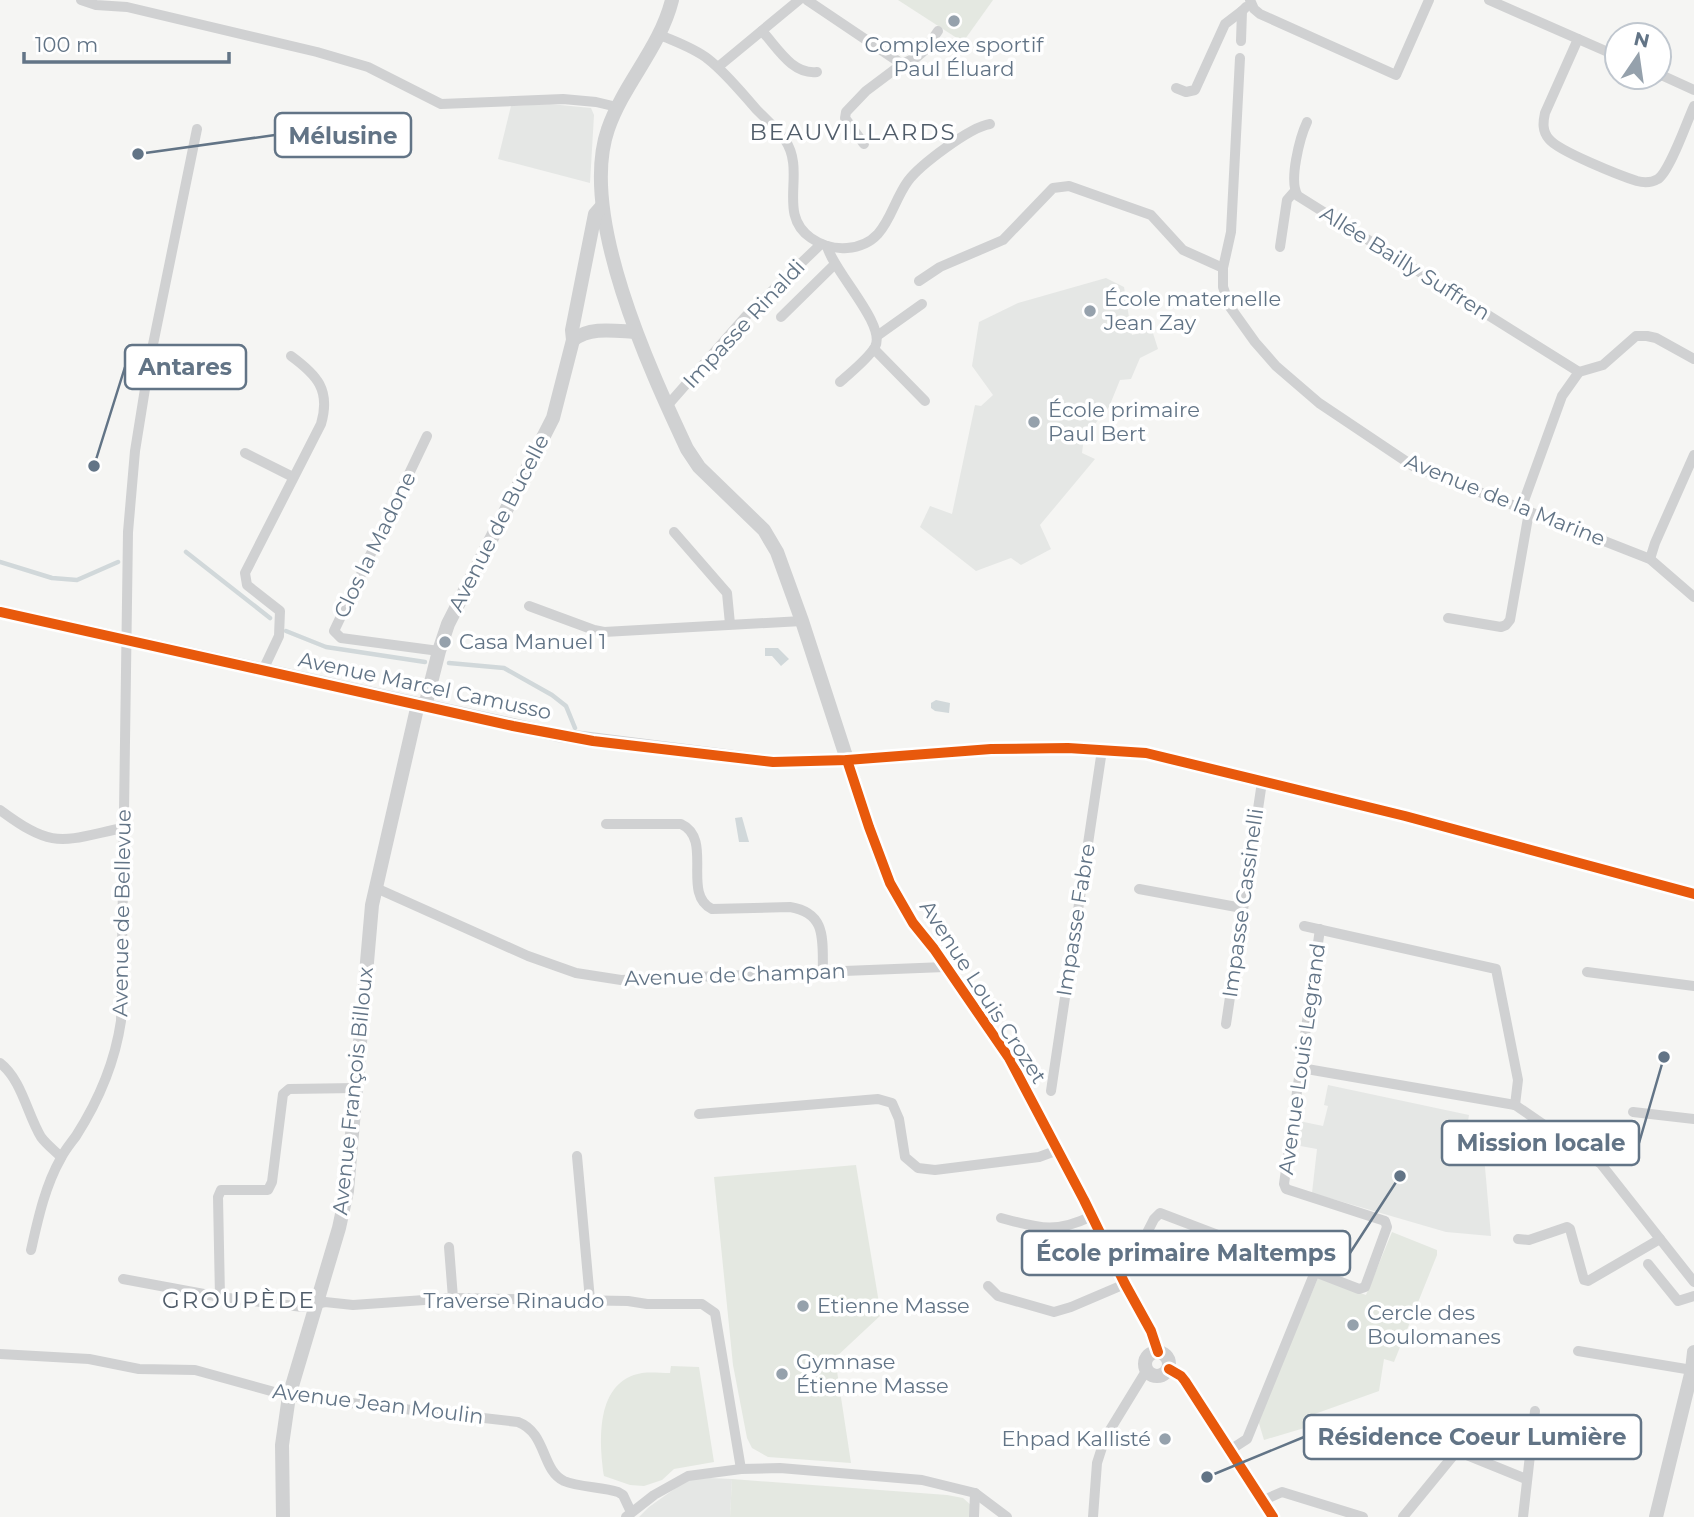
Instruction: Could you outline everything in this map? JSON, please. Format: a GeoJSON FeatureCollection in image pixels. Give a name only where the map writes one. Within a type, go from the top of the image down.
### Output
{"type":"FeatureCollection","features":[{"type":"Feature","properties":{"kind":"street"},"geometry":{"type":"LineString","coordinates":[[84,0],[96,5],[127,7],[317,52],[368,67],[441,104],[563,99],[617,107]]}},
{"type":"Feature","properties":{"kind":"street","name":"Avenue Louis Crozet"},"geometry":{"type":"LineString","coordinates":[[671,0],[660,35],[617,107],[607,130],[601,166],[602,206],[614,260],[636,332],[687,449],[699,467],[764,530],[777,552],[890,883],[913,923],[1009,1058],[1151,1331],[1158,1352]]}},
{"type":"Feature","properties":{"kind":"street"},"geometry":{"type":"LineString","coordinates":[[718,67],[799,0]]}},
{"type":"Feature","properties":{"kind":"street"},"geometry":{"type":"LineString","coordinates":[[807,0],[902,64]]}},
{"type":"Feature","properties":{"kind":"street"},"geometry":{"type":"LineString","coordinates":[[1247,5],[1261,14],[1396,75],[1429,0]]}},
{"type":"Feature","properties":{"kind":"street"},"geometry":{"type":"LineString","coordinates":[[1489,0],[1603,50]]}},
{"type":"Feature","properties":{"kind":"street"},"geometry":{"type":"LineString","coordinates":[[1241,41],[1247,5]]}},
{"type":"Feature","properties":{"kind":"street"},"geometry":{"type":"LineString","coordinates":[[1176,88],[1186,92],[1195,90],[1219,34],[1230,19],[1247,5]]}},
{"type":"Feature","properties":{"kind":"street"},"geometry":{"type":"LineString","coordinates":[[762,31],[794,66],[810,73],[817,72]]}},
{"type":"Feature","properties":{"kind":"street"},"geometry":{"type":"LineString","coordinates":[[864,144],[845,116],[866,91],[902,64],[925,51],[938,31]]}},
{"type":"Feature","properties":{"kind":"street"},"geometry":{"type":"LineString","coordinates":[[660,35],[692,49],[718,67],[785,140],[794,165],[795,222],[803,232],[824,245],[849,248],[873,237],[884,228],[902,189],[919,169],[974,128],[990,124]]}},
{"type":"Feature","properties":{"kind":"street"},"geometry":{"type":"LineString","coordinates":[[1578,39],[1545,113],[1544,130],[1549,140],[1561,149],[1637,181],[1654,181],[1662,176],[1668,167],[1694,106]]}},
{"type":"Feature","properties":{"kind":"street","name":"Avenue de la Marine"},"geometry":{"type":"LineString","coordinates":[[1240,58],[1231,232],[1223,268],[1226,297],[1236,316],[1276,366],[1319,404],[1413,466],[1650,559],[1694,597]]}},
{"type":"Feature","properties":{"kind":"street"},"geometry":{"type":"LineString","coordinates":[[1673,80],[1694,90]]}},
{"type":"Feature","properties":{"kind":"street"},"geometry":{"type":"LineString","coordinates":[[1280,247],[1287,200],[1294,192],[1298,148],[1307,122]]}},
{"type":"Feature","properties":{"kind":"street","name":"Avenue de Bellevue"},"geometry":{"type":"LineString","coordinates":[[31,1250],[44,1196],[61,1157],[94,1104],[114,1059],[118,1042],[122,1007],[122,828],[128,532],[135,451],[149,364],[197,129]]}},
{"type":"Feature","properties":{"kind":"street"},"geometry":{"type":"LineString","coordinates":[[919,281],[940,267],[1003,240],[1054,188],[1062,185],[1151,215],[1183,250],[1223,268]]}},
{"type":"Feature","properties":{"kind":"street","name":"Allée Bailly Suffren"},"geometry":{"type":"LineString","coordinates":[[1294,192],[1579,372]]}},
{"type":"Feature","properties":{"kind":"street","name":"Avenue de Bucelle"},"geometry":{"type":"LineString","coordinates":[[421,705],[448,624],[553,418],[573,340],[572,330],[594,214],[602,206]]}},
{"type":"Feature","properties":{"kind":"street"},"geometry":{"type":"LineString","coordinates":[[824,245],[871,320],[877,337],[874,349],[840,382]]}},
{"type":"Feature","properties":{"kind":"street","name":"Impasse Rinaldi"},"geometry":{"type":"LineString","coordinates":[[667,406],[746,316],[824,245]]}},
{"type":"Feature","properties":{"kind":"street"},"geometry":{"type":"LineString","coordinates":[[780,317],[835,264]]}},
{"type":"Feature","properties":{"kind":"street"},"geometry":{"type":"LineString","coordinates":[[877,337],[922,304]]}},
{"type":"Feature","properties":{"kind":"street"},"geometry":{"type":"LineString","coordinates":[[573,340],[580,334],[597,331],[636,332]]}},
{"type":"Feature","properties":{"kind":"street"},"geometry":{"type":"LineString","coordinates":[[1448,618],[1501,627],[1510,620],[1525,510],[1562,396],[1579,372],[1603,365],[1636,337],[1656,338],[1694,359]]}},
{"type":"Feature","properties":{"kind":"street"},"geometry":{"type":"LineString","coordinates":[[874,349],[925,401]]}},
{"type":"Feature","properties":{"kind":"street"},"geometry":{"type":"LineString","coordinates":[[263,670],[279,636],[279,611],[247,585],[245,573],[321,424],[325,411],[323,388],[310,369],[291,355]]}},
{"type":"Feature","properties":{"kind":"street","name":"Clos la Madone"},"geometry":{"type":"LineString","coordinates":[[427,436],[334,631],[341,638],[439,651]]}},
{"type":"Feature","properties":{"kind":"street"},"geometry":{"type":"LineString","coordinates":[[245,453],[293,477]]}},
{"type":"Feature","properties":{"kind":"street"},"geometry":{"type":"LineString","coordinates":[[1650,559],[1694,455]]}},
{"type":"Feature","properties":{"kind":"street"},"geometry":{"type":"LineString","coordinates":[[674,532],[727,593],[730,624]]}},
{"type":"Feature","properties":{"kind":"street"},"geometry":{"type":"LineString","coordinates":[[528,606],[604,632],[802,621]]}},
{"type":"Feature","properties":{"kind":"street","name":"Avenue Marcel Camusso"},"geometry":{"type":"LineString","coordinates":[[0,612],[593,741],[774,762],[847,760]]}},
{"type":"Feature","properties":{"kind":"street","name":"Avenue François Billoux"},"geometry":{"type":"LineString","coordinates":[[283,1517],[282,1444],[289,1396],[339,1228],[347,1191],[364,982],[376,888],[421,705]]}},
{"type":"Feature","properties":{"kind":"street"},"geometry":{"type":"LineString","coordinates":[[847,760],[991,749],[1061,747],[1146,753],[1444,826],[1694,894]]}},
{"type":"Feature","properties":{"kind":"street","name":"Impasse Fabre"},"geometry":{"type":"LineString","coordinates":[[1051,1091],[1102,750]]}},
{"type":"Feature","properties":{"kind":"street","name":"Impasse Cassinelli"},"geometry":{"type":"LineString","coordinates":[[1226,1024],[1262,782]]}},
{"type":"Feature","properties":{"kind":"street"},"geometry":{"type":"LineString","coordinates":[[0,810],[21,826],[55,840],[69,840],[122,828]]}},
{"type":"Feature","properties":{"kind":"street"},"geometry":{"type":"LineString","coordinates":[[606,824],[681,824],[688,827],[695,839],[700,893],[705,906],[712,909],[801,908],[811,914],[822,931],[823,972]]}},
{"type":"Feature","properties":{"kind":"street","name":"Avenue de Champan"},"geometry":{"type":"LineString","coordinates":[[376,888],[528,956],[576,973],[621,980],[945,967]]}},
{"type":"Feature","properties":{"kind":"street"},"geometry":{"type":"LineString","coordinates":[[1139,889],[1242,908]]}},
{"type":"Feature","properties":{"kind":"street","name":"Avenue Louis Legrand"},"geometry":{"type":"LineString","coordinates":[[1304,926],[1496,969],[1518,1080],[1515,1105]]}},
{"type":"Feature","properties":{"kind":"street","name":"Avenue Louis Legrand"},"geometry":{"type":"LineString","coordinates":[[1315,1272],[1359,1289],[1365,1287],[1386,1230],[1386,1223],[1376,1217],[1286,1189],[1284,1184],[1320,929]]}},
{"type":"Feature","properties":{"kind":"street"},"geometry":{"type":"LineString","coordinates":[[1587,972],[1694,986]]}},
{"type":"Feature","properties":{"kind":"street"},"geometry":{"type":"LineString","coordinates":[[0,1063],[12,1074],[40,1135],[61,1157]]}},
{"type":"Feature","properties":{"kind":"street"},"geometry":{"type":"LineString","coordinates":[[1301,1068],[1515,1105],[1601,1164],[1694,1282]]}},
{"type":"Feature","properties":{"kind":"street"},"geometry":{"type":"LineString","coordinates":[[220,1297],[218,1197],[221,1190],[268,1190],[272,1182],[283,1094],[289,1089],[356,1088]]}},
{"type":"Feature","properties":{"kind":"street"},"geometry":{"type":"LineString","coordinates":[[699,1114],[878,1099],[892,1103],[899,1119],[905,1157],[918,1168],[935,1170],[1039,1157],[1058,1150]]}},
{"type":"Feature","properties":{"kind":"street"},"geometry":{"type":"LineString","coordinates":[[1633,1112],[1694,1119]]}},
{"type":"Feature","properties":{"kind":"street"},"geometry":{"type":"LineString","coordinates":[[577,1156],[590,1300]]}},
{"type":"Feature","properties":{"kind":"street"},"geometry":{"type":"LineString","coordinates":[[988,1286],[998,1296],[1054,1312],[1071,1307],[1123,1280],[1154,1219],[1160,1213],[1315,1272],[1247,1439],[1230,1450]]}},
{"type":"Feature","properties":{"kind":"street"},"geometry":{"type":"LineString","coordinates":[[1002,1218],[1051,1228],[1074,1225],[1092,1216]]}},
{"type":"Feature","properties":{"kind":"street"},"geometry":{"type":"LineString","coordinates":[[1518,1239],[1529,1240],[1567,1227],[1570,1229],[1584,1280],[1588,1281],[1660,1239]]}},
{"type":"Feature","properties":{"kind":"street"},"geometry":{"type":"LineString","coordinates":[[449,1247],[453,1298]]}},
{"type":"Feature","properties":{"kind":"street"},"geometry":{"type":"LineString","coordinates":[[1648,1264],[1678,1301],[1694,1296]]}},
{"type":"Feature","properties":{"kind":"street","name":"Traverse Rinaudo"},"geometry":{"type":"LineString","coordinates":[[122,1279],[220,1297],[303,1307],[325,1302],[353,1305],[453,1298],[702,1304],[715,1313],[741,1469]]}},
{"type":"Feature","properties":{"kind":"street"},"geometry":{"type":"LineString","coordinates":[[1578,1351],[1692,1370]]}},
{"type":"Feature","properties":{"kind":"street"},"geometry":{"type":"LineString","coordinates":[[1169,1369],[1161,1376],[1155,1377],[1146,1371],[1144,1366],[1148,1356],[1158,1352],[1167,1358],[1169,1369],[1181,1376],[1273,1517]]}},
{"type":"Feature","properties":{"kind":"street"},"geometry":{"type":"LineString","coordinates":[[1656,1517],[1694,1352]]}},
{"type":"Feature","properties":{"kind":"street","name":"Avenue Jean Moulin"},"geometry":{"type":"LineString","coordinates":[[0,1354],[89,1359],[139,1369],[195,1370],[289,1396],[518,1422],[529,1426],[536,1434],[552,1468],[564,1480],[623,1494],[629,1514]]}},
{"type":"Feature","properties":{"kind":"street"},"geometry":{"type":"LineString","coordinates":[[1093,1517],[1097,1464],[1105,1438],[1146,1371]]}},
{"type":"Feature","properties":{"kind":"street"},"geometry":{"type":"LineString","coordinates":[[1523,1517],[1535,1411]]}},
{"type":"Feature","properties":{"kind":"street"},"geometry":{"type":"LineString","coordinates":[[1403,1517],[1457,1451],[1526,1479]]}},
{"type":"Feature","properties":{"kind":"street"},"geometry":{"type":"LineString","coordinates":[[629,1514],[654,1495],[688,1476],[741,1469],[780,1468],[922,1480],[975,1493],[1007,1517]]}},
{"type":"Feature","properties":{"kind":"street"},"geometry":{"type":"LineString","coordinates":[[1264,1500],[1282,1492],[1363,1517]]}},
{"type":"Feature","properties":{"kind":"street"},"geometry":{"type":"LineString","coordinates":[[974,1517],[975,1493]]}},
{"type":"Feature","properties":{"kind":"shaded area","name":"Complexe sportif Paul Éluard"},"geometry":{"type":"Polygon","coordinates":[[[898,0],[993,0],[963,42],[898,0]]]}},
{"type":"Feature","properties":{"kind":"shaded area"},"geometry":{"type":"Polygon","coordinates":[[[550,104],[591,108],[594,115],[590,183],[498,159],[511,106],[550,104]]]}},
{"type":"Feature","properties":{"kind":"shaded area","name":"École primaire Paul Bert"},"geometry":{"type":"Polygon","coordinates":[[[1106,278],[1124,287],[1132,335],[1152,330],[1158,349],[1140,358],[1131,379],[1120,380],[1109,407],[1084,437],[1082,453],[1095,459],[1040,525],[1051,549],[1021,565],[1011,558],[976,571],[920,527],[930,506],[952,514],[975,405],[981,406],[993,395],[972,366],[979,322],[1018,303],[1106,278]]]}},
{"type":"Feature","properties":{"kind":"shaded area"},"geometry":{"type":"Polygon","coordinates":[[[765,648],[778,648],[789,659],[781,666],[772,656],[765,656],[765,648]]]}},
{"type":"Feature","properties":{"kind":"shaded area"},"geometry":{"type":"Polygon","coordinates":[[[936,700],[950,703],[949,713],[931,708],[931,703],[936,700]]]}},
{"type":"Feature","properties":{"kind":"shaded area"},"geometry":{"type":"Polygon","coordinates":[[[742,817],[749,842],[739,842],[735,818],[742,817]]]}},
{"type":"Feature","properties":{"kind":"shaded area"},"geometry":{"type":"Polygon","coordinates":[[[1328,1085],[1469,1115],[1466,1135],[1461,1134],[1457,1154],[1479,1159],[1483,1144],[1491,1236],[1446,1232],[1312,1193],[1317,1149],[1295,1145],[1299,1135],[1297,1130],[1299,1121],[1323,1126],[1328,1106],[1324,1105],[1328,1085]]]}},
{"type":"Feature","properties":{"kind":"shaded area","name":"Etienne Masse"},"geometry":{"type":"Polygon","coordinates":[[[856,1165],[881,1315],[835,1358],[851,1463],[768,1457],[752,1448],[747,1438],[733,1365],[714,1177],[856,1165]]]}},
{"type":"Feature","properties":{"kind":"shaded area","name":"Cercle des Boulomanes"},"geometry":{"type":"Polygon","coordinates":[[[1392,1232],[1437,1250],[1437,1255],[1394,1362],[1384,1359],[1379,1391],[1309,1416],[1311,1426],[1264,1440],[1258,1420],[1318,1278],[1366,1295],[1392,1232]]]}},
{"type":"Feature","properties":{"kind":"shaded area"},"geometry":{"type":"Polygon","coordinates":[[[671,1366],[699,1367],[714,1462],[674,1469],[662,1480],[644,1486],[630,1485],[604,1476],[601,1430],[608,1400],[627,1378],[642,1373],[670,1373],[671,1366]]]}},
{"type":"Feature","properties":{"kind":"shaded area"},"geometry":{"type":"Polygon","coordinates":[[[732,1479],[730,1517],[639,1517],[687,1480],[732,1479]]]}},
{"type":"Feature","properties":{"kind":"shaded area"},"geometry":{"type":"Polygon","coordinates":[[[732,1479],[947,1495],[963,1498],[972,1506],[970,1517],[730,1517],[732,1479]]]}},
{"type":"Feature","properties":{"kind":"waterway"},"geometry":{"type":"LineString","coordinates":[[186,552],[270,618]]}},
{"type":"Feature","properties":{"kind":"waterway"},"geometry":{"type":"LineString","coordinates":[[0,562],[52,578],[77,580],[118,562]]}},
{"type":"Feature","properties":{"kind":"waterway"},"geometry":{"type":"LineString","coordinates":[[286,631],[326,647],[425,662]]}},
{"type":"Feature","properties":{"kind":"waterway"},"geometry":{"type":"LineString","coordinates":[[449,663],[504,668],[566,706],[575,728]]}},
{"type":"Feature","properties":{"kind":"cycle path"},"geometry":{"type":"LineString","coordinates":[[0,612],[513,726],[593,741],[773,762],[847,760],[991,749],[1068,748],[1146,753],[1405,816],[1694,894]]}},
{"type":"Feature","properties":{"kind":"cycle path"},"geometry":{"type":"LineString","coordinates":[[847,760],[890,883],[913,923],[1009,1058],[1151,1331],[1158,1352]]}},
{"type":"Feature","properties":{"kind":"cycle path"},"geometry":{"type":"LineString","coordinates":[[1169,1369],[1185,1381],[1273,1517]]}},
{"type":"Feature","properties":{"kind":"place","name":"Complexe sportif Paul Éluard"},"geometry":{"type":"Point","coordinates":[954,21]}},
{"type":"Feature","properties":{"kind":"place","name":"Mélusine"},"geometry":{"type":"Point","coordinates":[138,154]}},
{"type":"Feature","properties":{"kind":"place","name":"École maternelle Jean Zay"},"geometry":{"type":"Point","coordinates":[1090,311]}},
{"type":"Feature","properties":{"kind":"place","name":"École primaire Paul Bert"},"geometry":{"type":"Point","coordinates":[1034,422]}},
{"type":"Feature","properties":{"kind":"place","name":"Antares"},"geometry":{"type":"Point","coordinates":[94,466]}},
{"type":"Feature","properties":{"kind":"place","name":"Casa Manuel 1"},"geometry":{"type":"Point","coordinates":[445,642]}},
{"type":"Feature","properties":{"kind":"place","name":"Mission locale"},"geometry":{"type":"Point","coordinates":[1664,1057]}},
{"type":"Feature","properties":{"kind":"place","name":"École primaire Maltemps"},"geometry":{"type":"Point","coordinates":[1400,1176]}},
{"type":"Feature","properties":{"kind":"place","name":"Etienne Masse"},"geometry":{"type":"Point","coordinates":[803,1306]}},
{"type":"Feature","properties":{"kind":"place","name":"Cercle des Boulomanes"},"geometry":{"type":"Point","coordinates":[1353,1325]}},
{"type":"Feature","properties":{"kind":"place","name":"Gymnase Étienne Masse"},"geometry":{"type":"Point","coordinates":[782,1374]}},
{"type":"Feature","properties":{"kind":"place","name":"Ehpad Kallisté"},"geometry":{"type":"Point","coordinates":[1165,1439]}},
{"type":"Feature","properties":{"kind":"place","name":"Résidence Coeur Lumière"},"geometry":{"type":"Point","coordinates":[1207,1477]}},
{"type":"Feature","properties":{"kind":"district","name":"BEAUVILLARDS"},"geometry":{"type":"Point","coordinates":[853,132]}},
{"type":"Feature","properties":{"kind":"district","name":"GROUPÈDE"},"geometry":{"type":"Point","coordinates":[239,1300]}}]}
